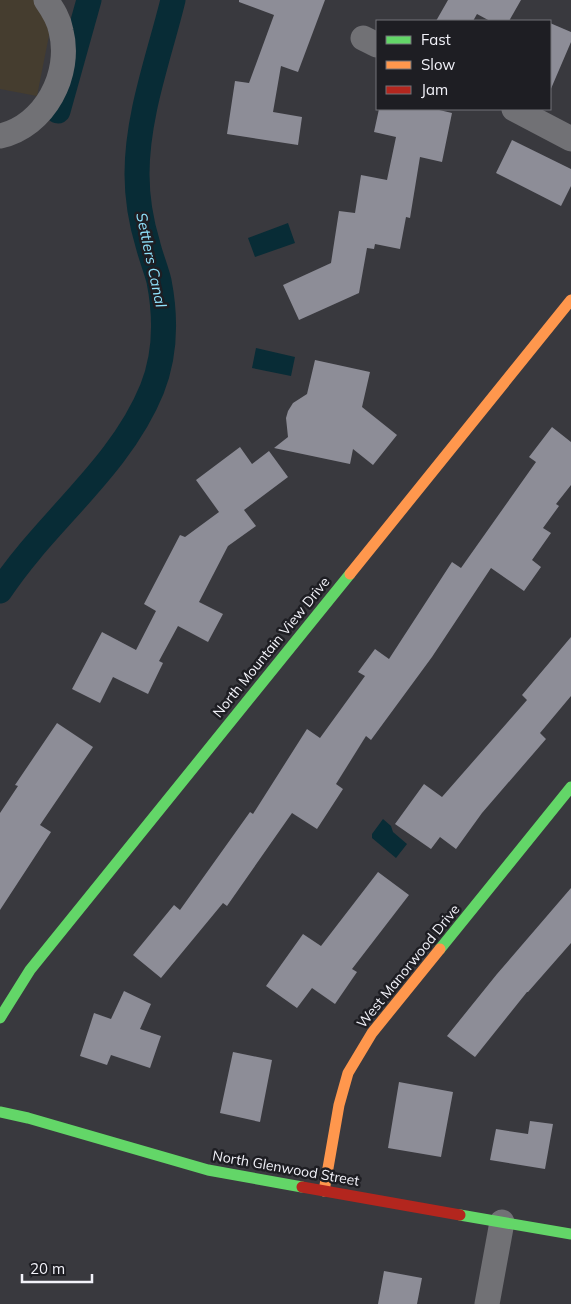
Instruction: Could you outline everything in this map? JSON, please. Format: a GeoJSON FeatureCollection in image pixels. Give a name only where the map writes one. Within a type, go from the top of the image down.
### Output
{"type":"FeatureCollection","features":[{"type":"Feature","properties":{"kind":"street"},"geometry":{"type":"LineString","coordinates":[[0,136],[24,126],[40,113],[52,97],[60,78],[64,57],[62,31],[55,13],[46,0]]}},
{"type":"Feature","properties":{"kind":"street"},"geometry":{"type":"LineString","coordinates":[[516,110],[571,139]]}},
{"type":"Feature","properties":{"kind":"street","name":"North Mountain View Drive"},"geometry":{"type":"LineString","coordinates":[[0,1018],[30,970],[571,300]]}},
{"type":"Feature","properties":{"kind":"street","name":"West Manorwood Drive"},"geometry":{"type":"LineString","coordinates":[[324,1191],[339,1105],[348,1073],[372,1033],[571,786]]}},
{"type":"Feature","properties":{"kind":"street","name":"North Glenwood Street"},"geometry":{"type":"LineString","coordinates":[[0,1112],[38,1121],[208,1170],[571,1234]]}},
{"type":"Feature","properties":{"kind":"street"},"geometry":{"type":"LineString","coordinates":[[488,1304],[502,1222]]}},
{"type":"Feature","properties":{"kind":"shaded area"},"geometry":{"type":"Polygon","coordinates":[[[0,0],[56,0],[37,96],[0,89],[0,0]]]}},
{"type":"Feature","properties":{"kind":"water"},"geometry":{"type":"Polygon","coordinates":[[[288,223],[295,243],[255,257],[248,238],[288,223]]]}},
{"type":"Feature","properties":{"kind":"water"},"geometry":{"type":"Polygon","coordinates":[[[256,348],[295,357],[291,376],[252,368],[256,348]]]}},
{"type":"Feature","properties":{"kind":"water"},"geometry":{"type":"Polygon","coordinates":[[[383,819],[391,826],[393,832],[407,844],[396,858],[372,838],[372,834],[383,819]]]}},
{"type":"Feature","properties":{"kind":"building"},"geometry":{"type":"Polygon","coordinates":[[[239,0],[325,0],[298,72],[281,66],[273,112],[302,117],[298,145],[227,134],[235,81],[249,83],[274,15],[239,2],[239,0]]]}},
{"type":"Feature","properties":{"kind":"building"},"geometry":{"type":"Polygon","coordinates":[[[448,0],[521,0],[510,20],[488,20],[477,14],[474,20],[437,20],[448,0]]]}},
{"type":"Feature","properties":{"kind":"building"},"geometry":{"type":"Polygon","coordinates":[[[551,23],[571,32],[571,42],[551,89],[551,23]]]}},
{"type":"Feature","properties":{"kind":"building"},"geometry":{"type":"Polygon","coordinates":[[[379,110],[439,110],[452,113],[442,162],[420,157],[410,218],[406,217],[400,249],[375,244],[374,249],[367,248],[359,293],[299,320],[283,285],[331,263],[339,211],[355,213],[361,175],[387,180],[396,137],[374,132],[379,110]]]}},
{"type":"Feature","properties":{"kind":"building"},"geometry":{"type":"Polygon","coordinates":[[[512,140],[571,169],[571,186],[561,206],[496,173],[512,140]]]}},
{"type":"Feature","properties":{"kind":"building"},"geometry":{"type":"Polygon","coordinates":[[[315,360],[370,372],[362,407],[397,435],[373,465],[353,449],[350,464],[274,448],[288,437],[286,418],[288,411],[293,403],[307,394],[315,360]]]}},
{"type":"Feature","properties":{"kind":"building"},"geometry":{"type":"Polygon","coordinates":[[[552,427],[571,442],[571,485],[556,504],[559,506],[543,528],[551,533],[532,560],[541,567],[524,591],[491,568],[432,657],[371,740],[366,736],[336,784],[343,789],[317,829],[292,813],[227,906],[223,903],[161,978],[133,955],[174,905],[180,910],[250,812],[253,814],[307,729],[320,738],[365,676],[358,672],[375,649],[389,659],[452,562],[461,568],[536,462],[529,457],[552,427]]]}},
{"type":"Feature","properties":{"kind":"building"},"geometry":{"type":"Polygon","coordinates":[[[240,447],[252,464],[269,451],[288,477],[244,510],[256,526],[228,546],[199,602],[223,614],[208,642],[178,626],[159,661],[163,663],[148,694],[113,677],[100,703],[72,689],[102,632],[136,650],[156,611],[144,604],[180,535],[185,537],[219,512],[196,480],[240,447]]]}},
{"type":"Feature","properties":{"kind":"building"},"geometry":{"type":"Polygon","coordinates":[[[571,637],[571,696],[540,733],[546,739],[482,813],[456,849],[440,837],[431,849],[395,824],[424,784],[442,797],[527,700],[522,695],[571,637]]]}},
{"type":"Feature","properties":{"kind":"building"},"geometry":{"type":"Polygon","coordinates":[[[57,723],[93,747],[40,825],[51,832],[0,910],[0,813],[18,786],[15,785],[57,723]]]}},
{"type":"Feature","properties":{"kind":"building"},"geometry":{"type":"Polygon","coordinates":[[[378,872],[409,895],[352,969],[357,972],[335,1004],[312,988],[297,1008],[266,986],[303,934],[321,946],[378,872]]]}},
{"type":"Feature","properties":{"kind":"building"},"geometry":{"type":"Polygon","coordinates":[[[571,888],[571,943],[527,992],[475,1057],[447,1036],[571,888]]]}},
{"type":"Feature","properties":{"kind":"building"},"geometry":{"type":"Polygon","coordinates":[[[124,991],[151,1004],[140,1029],[161,1036],[150,1068],[111,1055],[107,1065],[80,1056],[94,1013],[111,1019],[124,991]]]}},
{"type":"Feature","properties":{"kind":"building"},"geometry":{"type":"Polygon","coordinates":[[[233,1052],[272,1060],[260,1122],[220,1113],[233,1052]]]}},
{"type":"Feature","properties":{"kind":"building"},"geometry":{"type":"Polygon","coordinates":[[[399,1082],[453,1092],[441,1157],[388,1148],[399,1082]]]}},
{"type":"Feature","properties":{"kind":"building"},"geometry":{"type":"Polygon","coordinates":[[[530,1121],[553,1124],[545,1169],[490,1160],[496,1129],[528,1134],[530,1121]]]}},
{"type":"Feature","properties":{"kind":"building"},"geometry":{"type":"Polygon","coordinates":[[[384,1271],[422,1278],[417,1304],[378,1304],[384,1271]]]}},
{"type":"Feature","properties":{"kind":"waterway"},"geometry":{"type":"LineString","coordinates":[[58,111],[89,0]]}},
{"type":"Feature","properties":{"kind":"waterway","name":"Settlers Canal"},"geometry":{"type":"LineString","coordinates":[[0,591],[18,565],[102,469],[121,444],[138,417],[157,376],[162,349],[163,308],[159,281],[141,219],[137,174],[138,152],[145,108],[173,0]]}},
{"type":"Feature","properties":{"kind":"traffic: fast"},"geometry":{"type":"LineString","coordinates":[[0,1018],[30,970],[350,574]]}},
{"type":"Feature","properties":{"kind":"traffic: fast"},"geometry":{"type":"LineString","coordinates":[[440,949],[571,787]]}},
{"type":"Feature","properties":{"kind":"traffic: fast"},"geometry":{"type":"LineString","coordinates":[[0,1112],[28,1118],[208,1170],[302,1187]]}},
{"type":"Feature","properties":{"kind":"traffic: fast"},"geometry":{"type":"LineString","coordinates":[[460,1215],[571,1234]]}},
{"type":"Feature","properties":{"kind":"traffic: slow"},"geometry":{"type":"LineString","coordinates":[[350,574],[571,300]]}},
{"type":"Feature","properties":{"kind":"traffic: slow"},"geometry":{"type":"LineString","coordinates":[[324,1191],[339,1105],[348,1073],[372,1033],[440,949]]}},
{"type":"Feature","properties":{"kind":"traffic: jam"},"geometry":{"type":"LineString","coordinates":[[302,1187],[460,1215]]}}]}
